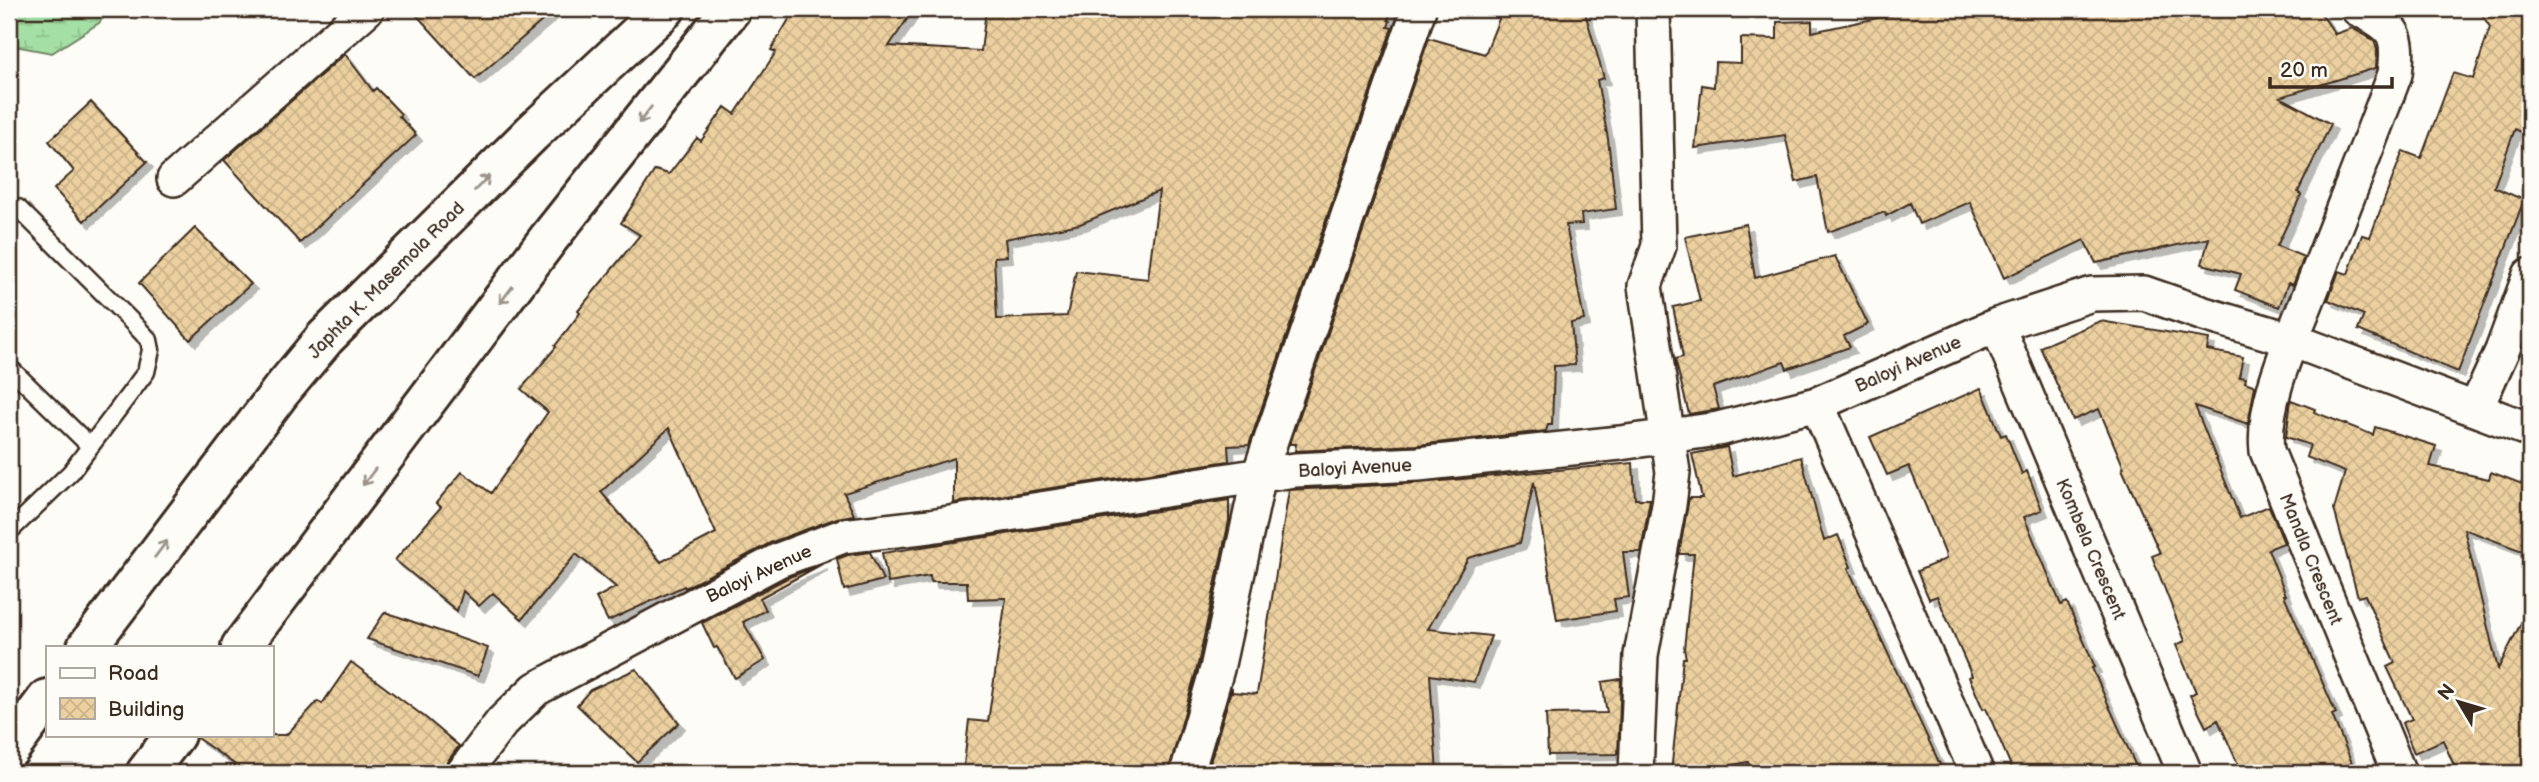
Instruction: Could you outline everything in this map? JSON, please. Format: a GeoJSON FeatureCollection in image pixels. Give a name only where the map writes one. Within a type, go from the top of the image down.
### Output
{"type":"FeatureCollection","features":[{"type":"Feature","properties":{"kind":"main road","name":"Japhta K. Masemola Road"},"geometry":{"type":"LineString","coordinates":[[88,646],[281,391],[325,338],[532,133],[665,9]]}},
{"type":"Feature","properties":{"kind":"main road"},"geometry":{"type":"LineString","coordinates":[[242,646],[549,238],[731,9]]}},
{"type":"Feature","properties":{"kind":"main road"},"geometry":{"type":"LineString","coordinates":[[9,750],[46,700]]}},
{"type":"Feature","properties":{"kind":"main road"},"geometry":{"type":"LineString","coordinates":[[146,773],[174,736]]}},
{"type":"Feature","properties":{"kind":"street"},"geometry":{"type":"LineString","coordinates":[[174,179],[367,9]]}},
{"type":"Feature","properties":{"kind":"street"},"geometry":{"type":"LineString","coordinates":[[1187,773],[1217,669],[1259,475],[1419,9]]}},
{"type":"Feature","properties":{"kind":"street"},"geometry":{"type":"LineString","coordinates":[[1636,773],[1641,655],[1673,472],[1645,285],[1659,246],[1653,9]]}},
{"type":"Feature","properties":{"kind":"street"},"geometry":{"type":"LineString","coordinates":[[2292,340],[2395,74],[2397,45],[2391,29],[2377,18],[2358,9]]}},
{"type":"Feature","properties":{"kind":"street"},"geometry":{"type":"LineString","coordinates":[[2476,408],[2502,351],[2530,275]]}},
{"type":"Feature","properties":{"kind":"street","name":"Baloyi Avenue"},"geometry":{"type":"LineString","coordinates":[[463,773],[502,722],[536,688],[779,560],[843,536],[930,526],[1296,470],[1418,464],[1620,443],[1718,429],[1817,404],[1997,325],[2092,294],[2144,293],[2292,340],[2530,430]]}},
{"type":"Feature","properties":{"kind":"street","name":"Kombela Crescent"},"geometry":{"type":"LineString","coordinates":[[1997,325],[2185,773]]}},
{"type":"Feature","properties":{"kind":"street","name":"Mandla Crescent"},"geometry":{"type":"LineString","coordinates":[[2292,340],[2270,404],[2265,433],[2267,451],[2399,773]]}},
{"type":"Feature","properties":{"kind":"street"},"geometry":{"type":"LineString","coordinates":[[1817,404],[1977,773]]}},
{"type":"Feature","properties":{"kind":"lane"},"geometry":{"type":"LineString","coordinates":[[9,532],[71,472],[146,372],[151,350],[149,340],[18,208]]}},
{"type":"Feature","properties":{"kind":"lane"},"geometry":{"type":"LineString","coordinates":[[9,367],[90,446]]}},
{"type":"Feature","properties":{"kind":"green space"},"geometry":{"type":"Polygon","coordinates":[[[9,9],[110,9],[99,23],[52,53],[9,45],[9,9]]]}},
{"type":"Feature","properties":{"kind":"building"},"geometry":{"type":"Polygon","coordinates":[[[411,9],[556,9],[475,79],[411,9]]]}},
{"type":"Feature","properties":{"kind":"building"},"geometry":{"type":"Polygon","coordinates":[[[795,9],[914,9],[889,46],[981,51],[986,10],[1023,14],[1023,9],[1392,9],[1388,27],[1392,28],[1249,445],[1228,446],[1229,461],[954,503],[954,458],[844,493],[854,515],[837,518],[772,542],[685,588],[684,586],[608,621],[596,598],[616,587],[576,554],[522,619],[493,593],[479,606],[463,591],[457,611],[395,560],[441,507],[436,503],[462,472],[491,493],[548,412],[521,389],[556,347],[580,313],[578,311],[640,235],[621,223],[655,170],[669,174],[697,138],[701,141],[725,107],[735,114],[776,52],[771,50],[795,9]],[[1159,191],[1080,224],[1005,239],[1007,256],[994,257],[997,319],[1067,316],[1076,271],[1148,279],[1159,191]],[[669,428],[601,492],[661,562],[716,533],[669,428]]]}},
{"type":"Feature","properties":{"kind":"building"},"geometry":{"type":"Polygon","coordinates":[[[1503,9],[1584,9],[1604,78],[1597,80],[1608,139],[1616,209],[1581,214],[1582,224],[1566,225],[1584,320],[1571,323],[1575,365],[1554,366],[1552,425],[1548,425],[1546,431],[1417,445],[1295,451],[1296,444],[1290,444],[1429,38],[1485,54],[1503,9]]]}},
{"type":"Feature","properties":{"kind":"building"},"geometry":{"type":"Polygon","coordinates":[[[1920,9],[2318,9],[2335,34],[2352,28],[2374,40],[2377,50],[2376,68],[2280,97],[2331,124],[2298,192],[2301,195],[2277,246],[2304,257],[2293,285],[2288,283],[2279,307],[2235,290],[2241,274],[2202,264],[2209,238],[2096,263],[2084,240],[2004,278],[1970,202],[1919,224],[1910,203],[1886,216],[1885,212],[1828,232],[1817,177],[1796,182],[1785,135],[1695,148],[1702,85],[1714,87],[1715,62],[1741,63],[1741,38],[1777,39],[1777,22],[1812,21],[1812,32],[1920,9]]]}},
{"type":"Feature","properties":{"kind":"building"},"geometry":{"type":"Polygon","coordinates":[[[2478,9],[2530,9],[2530,136],[2515,129],[2494,187],[2524,200],[2458,372],[2358,330],[2364,315],[2328,300],[2339,271],[2348,274],[2362,235],[2370,237],[2403,151],[2421,158],[2453,73],[2473,79],[2490,27],[2478,9]]]}},
{"type":"Feature","properties":{"kind":"building"},"geometry":{"type":"Polygon","coordinates":[[[345,54],[373,91],[376,88],[401,114],[399,116],[416,135],[300,243],[224,160],[345,54]]]}},
{"type":"Feature","properties":{"kind":"building"},"geometry":{"type":"Polygon","coordinates":[[[91,102],[147,162],[84,221],[54,189],[74,171],[49,141],[91,102]]]}},
{"type":"Feature","properties":{"kind":"building"},"geometry":{"type":"Polygon","coordinates":[[[1746,224],[1755,278],[1835,256],[1868,324],[1844,336],[1850,347],[1787,369],[1784,362],[1713,387],[1719,409],[1689,414],[1675,359],[1683,357],[1673,307],[1700,301],[1685,237],[1746,224]]]}},
{"type":"Feature","properties":{"kind":"building"},"geometry":{"type":"Polygon","coordinates":[[[195,228],[251,284],[190,340],[139,283],[195,228]]]}},
{"type":"Feature","properties":{"kind":"building"},"geometry":{"type":"Polygon","coordinates":[[[2100,321],[2209,339],[2207,350],[2243,357],[2239,377],[2246,378],[2245,382],[2255,386],[2248,424],[2195,406],[2240,518],[2269,506],[2284,543],[2268,549],[2284,595],[2336,713],[2332,715],[2352,763],[2329,773],[2242,773],[2218,720],[2206,727],[2190,695],[2196,692],[2176,645],[2185,641],[2152,556],[2160,553],[2122,469],[2124,468],[2099,409],[2073,420],[2040,347],[2100,321]]]}},
{"type":"Feature","properties":{"kind":"building"},"geometry":{"type":"Polygon","coordinates":[[[1981,388],[2001,436],[2006,434],[2022,474],[2027,471],[2042,510],[2024,517],[2061,605],[2067,602],[2095,667],[2092,668],[2139,773],[2014,773],[1986,708],[1983,709],[1969,677],[1972,676],[1937,596],[1929,599],[1917,571],[1946,559],[1945,553],[1909,466],[1887,475],[1870,437],[1981,388]]]}},
{"type":"Feature","properties":{"kind":"building"},"geometry":{"type":"Polygon","coordinates":[[[2291,400],[2373,435],[2375,427],[2436,446],[2430,466],[2489,479],[2491,472],[2530,487],[2530,554],[2464,529],[2498,669],[2530,605],[2530,773],[2457,773],[2443,740],[2414,753],[2402,723],[2412,719],[2387,667],[2395,663],[2365,595],[2358,597],[2334,509],[2345,472],[2306,457],[2310,445],[2286,437],[2291,400]]]}},
{"type":"Feature","properties":{"kind":"building"},"geometry":{"type":"Polygon","coordinates":[[[1727,447],[1733,476],[1801,457],[1824,541],[1838,535],[1851,567],[1848,568],[1944,773],[1751,773],[1748,762],[1693,773],[1671,773],[1683,658],[1686,658],[1684,649],[1694,554],[1679,554],[1689,498],[1702,498],[1692,454],[1727,447]]]}},
{"type":"Feature","properties":{"kind":"building"},"geometry":{"type":"Polygon","coordinates":[[[1633,463],[1635,499],[1650,499],[1641,552],[1623,552],[1629,597],[1614,599],[1616,611],[1557,620],[1534,482],[1520,543],[1468,558],[1428,629],[1491,636],[1474,682],[1430,675],[1437,773],[1207,773],[1232,687],[1232,692],[1257,694],[1289,490],[1420,483],[1633,463]]]}},
{"type":"Feature","properties":{"kind":"building"},"geometry":{"type":"Polygon","coordinates":[[[1229,500],[1229,521],[1198,664],[1168,773],[963,773],[969,720],[988,722],[1006,598],[968,599],[967,582],[931,582],[930,576],[888,583],[882,553],[1229,500]]]}},
{"type":"Feature","properties":{"kind":"building"},"geometry":{"type":"Polygon","coordinates":[[[870,552],[883,580],[844,590],[837,559],[870,552]]]}},
{"type":"Feature","properties":{"kind":"building"},"geometry":{"type":"Polygon","coordinates":[[[822,564],[760,598],[766,610],[743,622],[765,660],[735,678],[717,647],[714,648],[702,623],[787,578],[822,564]]]}},
{"type":"Feature","properties":{"kind":"building"},"geometry":{"type":"Polygon","coordinates":[[[385,612],[488,648],[478,676],[367,639],[385,612]]]}},
{"type":"Feature","properties":{"kind":"building"},"geometry":{"type":"Polygon","coordinates":[[[351,662],[459,746],[447,762],[444,773],[247,773],[196,736],[286,735],[318,701],[322,704],[351,662]]]}},
{"type":"Feature","properties":{"kind":"building"},"geometry":{"type":"Polygon","coordinates":[[[636,669],[679,723],[637,762],[577,705],[590,690],[636,669]]]}},
{"type":"Feature","properties":{"kind":"building"},"geometry":{"type":"Polygon","coordinates":[[[1621,679],[1618,754],[1548,755],[1546,714],[1607,713],[1602,682],[1621,679]]]}}]}
